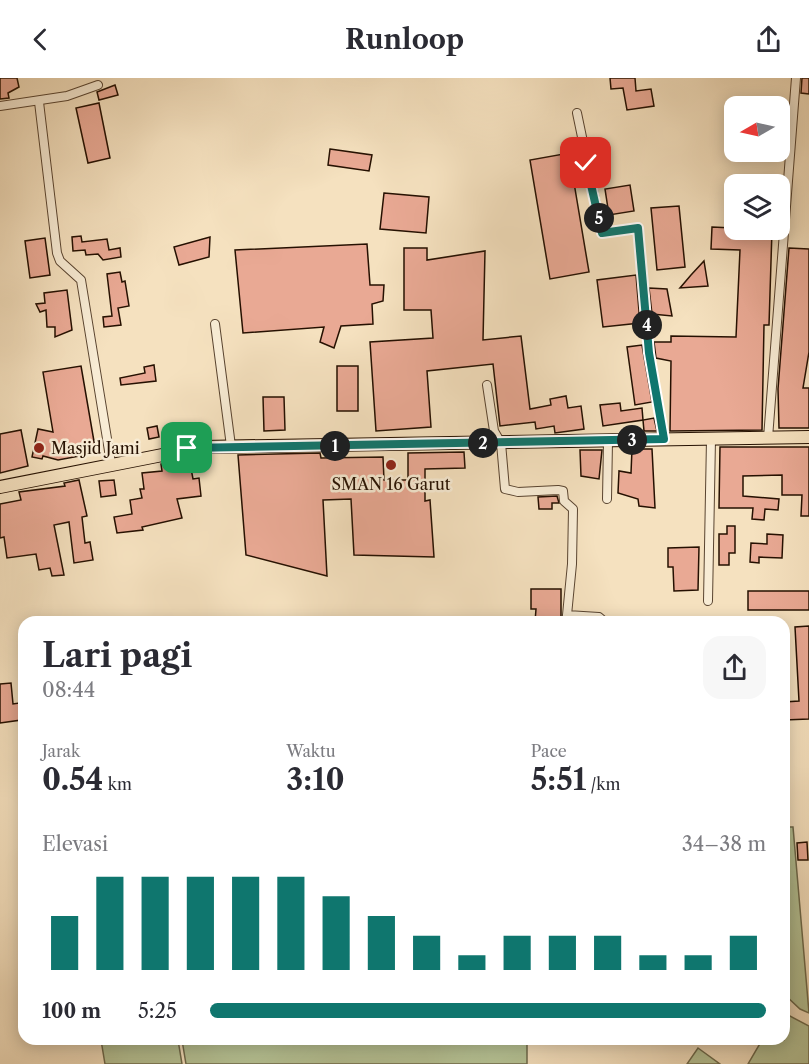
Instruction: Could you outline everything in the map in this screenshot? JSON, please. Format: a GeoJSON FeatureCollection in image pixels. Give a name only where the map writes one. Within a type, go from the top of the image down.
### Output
{"type":"FeatureCollection","features":[{"type":"Feature","properties":{"kind":"main road"},"geometry":{"type":"LineString","coordinates":[[0,488],[187,448],[809,437]]}},
{"type":"Feature","properties":{"kind":"street"},"geometry":{"type":"LineString","coordinates":[[768,438],[796,78]]}},
{"type":"Feature","properties":{"kind":"street"},"geometry":{"type":"LineString","coordinates":[[0,106],[39,102],[72,95],[98,85]]}},
{"type":"Feature","properties":{"kind":"street"},"geometry":{"type":"LineString","coordinates":[[39,102],[57,253],[60,261],[81,280],[111,463]]}},
{"type":"Feature","properties":{"kind":"street"},"geometry":{"type":"LineString","coordinates":[[577,113],[602,233],[638,228],[649,353],[664,439]]}},
{"type":"Feature","properties":{"kind":"street"},"geometry":{"type":"LineString","coordinates":[[215,324],[231,446]]}},
{"type":"Feature","properties":{"kind":"street"},"geometry":{"type":"LineString","coordinates":[[488,385],[494,430],[501,443],[505,489],[518,492],[563,491],[564,501],[573,509],[572,564],[567,615],[583,616]]}},
{"type":"Feature","properties":{"kind":"street"},"geometry":{"type":"LineString","coordinates":[[708,601],[711,439]]}},
{"type":"Feature","properties":{"kind":"street"},"geometry":{"type":"LineString","coordinates":[[608,441],[608,499]]}},
{"type":"Feature","properties":{"kind":"green space"},"geometry":{"type":"Polygon","coordinates":[[[790,827],[793,827],[809,1013],[800,1009],[790,1000],[790,827]]]}},
{"type":"Feature","properties":{"kind":"green space"},"geometry":{"type":"Polygon","coordinates":[[[790,1016],[809,1026],[809,1064],[748,1064],[759,1045],[790,1045],[790,1016]]]}},
{"type":"Feature","properties":{"kind":"green space"},"geometry":{"type":"Polygon","coordinates":[[[102,1045],[179,1045],[182,1064],[105,1064],[102,1045]]]}},
{"type":"Feature","properties":{"kind":"green space"},"geometry":{"type":"Polygon","coordinates":[[[183,1045],[527,1045],[527,1064],[186,1064],[183,1045]]]}},
{"type":"Feature","properties":{"kind":"green space"},"geometry":{"type":"Polygon","coordinates":[[[698,1048],[720,1064],[687,1064],[698,1048]]]}},
{"type":"Feature","properties":{"kind":"building"},"geometry":{"type":"Polygon","coordinates":[[[0,78],[17,78],[19,87],[8,93],[9,98],[0,99],[0,78]]]}},
{"type":"Feature","properties":{"kind":"building"},"geometry":{"type":"Polygon","coordinates":[[[610,78],[635,78],[636,91],[651,89],[654,106],[627,110],[623,88],[611,89],[610,78]]]}},
{"type":"Feature","properties":{"kind":"building"},"geometry":{"type":"Polygon","coordinates":[[[802,78],[809,78],[809,94],[801,93],[802,78]]]}},
{"type":"Feature","properties":{"kind":"building"},"geometry":{"type":"Polygon","coordinates":[[[115,85],[118,95],[99,100],[97,92],[115,85]]]}},
{"type":"Feature","properties":{"kind":"building"},"geometry":{"type":"Polygon","coordinates":[[[99,103],[110,158],[88,163],[76,108],[99,103]]]}},
{"type":"Feature","properties":{"kind":"building"},"geometry":{"type":"Polygon","coordinates":[[[330,149],[372,155],[369,171],[328,165],[330,149]]]}},
{"type":"Feature","properties":{"kind":"building"},"geometry":{"type":"Polygon","coordinates":[[[569,153],[589,272],[550,279],[530,160],[569,153]]]}},
{"type":"Feature","properties":{"kind":"building"},"geometry":{"type":"Polygon","coordinates":[[[630,185],[634,211],[609,215],[605,189],[630,185]]]}},
{"type":"Feature","properties":{"kind":"building"},"geometry":{"type":"Polygon","coordinates":[[[384,193],[429,197],[426,233],[380,229],[384,193]]]}},
{"type":"Feature","properties":{"kind":"building"},"geometry":{"type":"Polygon","coordinates":[[[679,206],[685,267],[657,270],[651,208],[679,206]]]}},
{"type":"Feature","properties":{"kind":"building"},"geometry":{"type":"Polygon","coordinates":[[[712,227],[724,228],[724,240],[772,240],[769,325],[764,325],[762,430],[670,431],[671,361],[656,358],[654,342],[671,342],[671,336],[736,337],[740,250],[711,249],[712,227]]]}},
{"type":"Feature","properties":{"kind":"building"},"geometry":{"type":"Polygon","coordinates":[[[81,236],[82,242],[107,239],[109,250],[120,248],[121,257],[103,260],[98,254],[86,255],[85,250],[73,251],[72,237],[81,236]]]}},
{"type":"Feature","properties":{"kind":"building"},"geometry":{"type":"Polygon","coordinates":[[[210,237],[209,257],[179,265],[174,247],[210,237]]]}},
{"type":"Feature","properties":{"kind":"building"},"geometry":{"type":"Polygon","coordinates":[[[45,238],[50,275],[30,278],[25,241],[45,238]]]}},
{"type":"Feature","properties":{"kind":"building"},"geometry":{"type":"Polygon","coordinates":[[[367,244],[370,285],[384,285],[383,301],[372,304],[373,324],[341,326],[334,348],[320,342],[324,327],[243,333],[235,250],[367,244]]]}},
{"type":"Feature","properties":{"kind":"building"},"geometry":{"type":"Polygon","coordinates":[[[404,248],[427,248],[427,260],[485,251],[483,340],[521,336],[530,409],[551,405],[550,399],[566,396],[568,408],[581,406],[584,429],[555,433],[554,426],[536,429],[535,422],[500,426],[493,364],[427,371],[431,427],[376,431],[370,342],[433,338],[431,310],[404,310],[404,248]]]}},
{"type":"Feature","properties":{"kind":"building"},"geometry":{"type":"Polygon","coordinates":[[[789,248],[809,249],[809,352],[803,388],[809,388],[809,428],[779,428],[778,389],[789,248]]]}},
{"type":"Feature","properties":{"kind":"building"},"geometry":{"type":"Polygon","coordinates":[[[704,261],[708,286],[680,288],[691,275],[704,261]]]}},
{"type":"Feature","properties":{"kind":"building"},"geometry":{"type":"Polygon","coordinates":[[[120,272],[122,282],[125,281],[129,306],[118,308],[121,325],[104,327],[103,317],[112,316],[107,274],[120,272]]]}},
{"type":"Feature","properties":{"kind":"building"},"geometry":{"type":"Polygon","coordinates":[[[636,275],[640,323],[603,327],[597,280],[636,275]]]}},
{"type":"Feature","properties":{"kind":"building"},"geometry":{"type":"Polygon","coordinates":[[[649,288],[667,289],[672,316],[652,314],[649,288]]]}},
{"type":"Feature","properties":{"kind":"building"},"geometry":{"type":"Polygon","coordinates":[[[67,290],[72,330],[55,337],[55,327],[47,327],[46,310],[40,312],[36,304],[45,303],[44,293],[67,290]]]}},
{"type":"Feature","properties":{"kind":"building"},"geometry":{"type":"Polygon","coordinates":[[[642,345],[652,402],[635,405],[627,347],[642,345]]]}},
{"type":"Feature","properties":{"kind":"building"},"geometry":{"type":"Polygon","coordinates":[[[154,365],[156,381],[121,385],[120,378],[145,373],[144,367],[154,365]]]}},
{"type":"Feature","properties":{"kind":"building"},"geometry":{"type":"Polygon","coordinates":[[[81,366],[96,453],[58,460],[43,456],[42,459],[32,457],[38,429],[53,432],[43,372],[81,366]]]}},
{"type":"Feature","properties":{"kind":"building"},"geometry":{"type":"Polygon","coordinates":[[[337,366],[358,366],[358,411],[337,411],[337,366]]]}},
{"type":"Feature","properties":{"kind":"building"},"geometry":{"type":"Polygon","coordinates":[[[263,397],[284,397],[285,430],[264,431],[263,397]]]}},
{"type":"Feature","properties":{"kind":"building"},"geometry":{"type":"Polygon","coordinates":[[[620,403],[621,411],[642,408],[643,420],[603,426],[600,405],[620,403]]]}},
{"type":"Feature","properties":{"kind":"building"},"geometry":{"type":"Polygon","coordinates":[[[654,418],[657,431],[644,431],[643,420],[654,418]]]}},
{"type":"Feature","properties":{"kind":"building"},"geometry":{"type":"Polygon","coordinates":[[[157,426],[159,437],[149,439],[147,428],[157,426]]]}},
{"type":"Feature","properties":{"kind":"building"},"geometry":{"type":"Polygon","coordinates":[[[21,430],[28,466],[0,473],[0,434],[21,430]]]}},
{"type":"Feature","properties":{"kind":"building"},"geometry":{"type":"Polygon","coordinates":[[[720,447],[809,447],[809,516],[801,516],[802,495],[782,495],[782,475],[743,476],[743,496],[779,499],[778,510],[765,509],[764,520],[752,519],[753,508],[719,508],[720,447]]]}},
{"type":"Feature","properties":{"kind":"building"},"geometry":{"type":"Polygon","coordinates":[[[632,449],[652,449],[655,508],[639,506],[638,499],[618,493],[619,471],[631,473],[632,449]]]}},
{"type":"Feature","properties":{"kind":"building"},"geometry":{"type":"Polygon","coordinates":[[[580,450],[602,450],[599,479],[581,476],[580,450]]]}},
{"type":"Feature","properties":{"kind":"building"},"geometry":{"type":"Polygon","coordinates":[[[464,452],[465,468],[425,469],[425,501],[430,500],[434,557],[354,555],[351,499],[323,500],[327,576],[246,555],[238,455],[320,453],[321,458],[383,457],[384,480],[408,480],[408,453],[464,452]]]}},
{"type":"Feature","properties":{"kind":"building"},"geometry":{"type":"Polygon","coordinates":[[[189,458],[193,479],[199,478],[201,496],[177,499],[182,518],[142,527],[143,530],[117,533],[114,517],[132,514],[130,500],[142,498],[140,489],[144,489],[142,473],[162,471],[161,464],[189,458]]]}},
{"type":"Feature","properties":{"kind":"building"},"geometry":{"type":"Polygon","coordinates":[[[79,480],[87,516],[82,517],[85,543],[90,542],[93,560],[74,563],[69,522],[54,525],[64,575],[52,576],[50,568],[39,570],[36,554],[7,558],[4,537],[0,538],[0,504],[21,500],[19,492],[65,486],[64,483],[79,480]]]}},
{"type":"Feature","properties":{"kind":"building"},"geometry":{"type":"Polygon","coordinates":[[[114,480],[116,495],[101,497],[99,481],[114,480]]]}},
{"type":"Feature","properties":{"kind":"building"},"geometry":{"type":"Polygon","coordinates":[[[557,496],[559,503],[552,503],[552,509],[539,509],[538,497],[557,496]]]}},
{"type":"Feature","properties":{"kind":"building"},"geometry":{"type":"Polygon","coordinates":[[[727,526],[735,526],[735,553],[729,553],[729,565],[719,565],[719,534],[727,534],[727,526]]]}},
{"type":"Feature","properties":{"kind":"building"},"geometry":{"type":"Polygon","coordinates":[[[767,534],[783,535],[782,558],[759,557],[759,563],[750,562],[751,543],[767,544],[767,534]]]}},
{"type":"Feature","properties":{"kind":"building"},"geometry":{"type":"Polygon","coordinates":[[[699,547],[698,590],[674,591],[673,567],[668,567],[668,548],[699,547]]]}},
{"type":"Feature","properties":{"kind":"building"},"geometry":{"type":"Polygon","coordinates":[[[531,589],[561,589],[561,616],[535,616],[536,609],[531,609],[531,589]]]}},
{"type":"Feature","properties":{"kind":"building"},"geometry":{"type":"Polygon","coordinates":[[[748,591],[809,591],[809,610],[748,610],[748,591]]]}},
{"type":"Feature","properties":{"kind":"building"},"geometry":{"type":"Polygon","coordinates":[[[809,626],[809,719],[790,720],[790,702],[799,701],[795,627],[809,626]]]}},
{"type":"Feature","properties":{"kind":"building"},"geometry":{"type":"Polygon","coordinates":[[[11,683],[13,704],[18,703],[18,720],[0,723],[0,684],[11,683]]]}},
{"type":"Feature","properties":{"kind":"building"},"geometry":{"type":"Polygon","coordinates":[[[807,842],[808,860],[798,860],[797,843],[807,842]]]}},
{"type":"Feature","properties":{"kind":"place","name":"Masjid Jami"},"geometry":{"type":"Point","coordinates":[39,448]}},
{"type":"Feature","properties":{"kind":"place","name":"SMAN 16 Garut"},"geometry":{"type":"Point","coordinates":[391,465]}},
{"type":"Feature","properties":{"kind":"route"},"geometry":{"type":"LineString","coordinates":[[187,448],[664,439],[649,353],[638,228],[623,232],[602,233],[586,163]]}}]}
